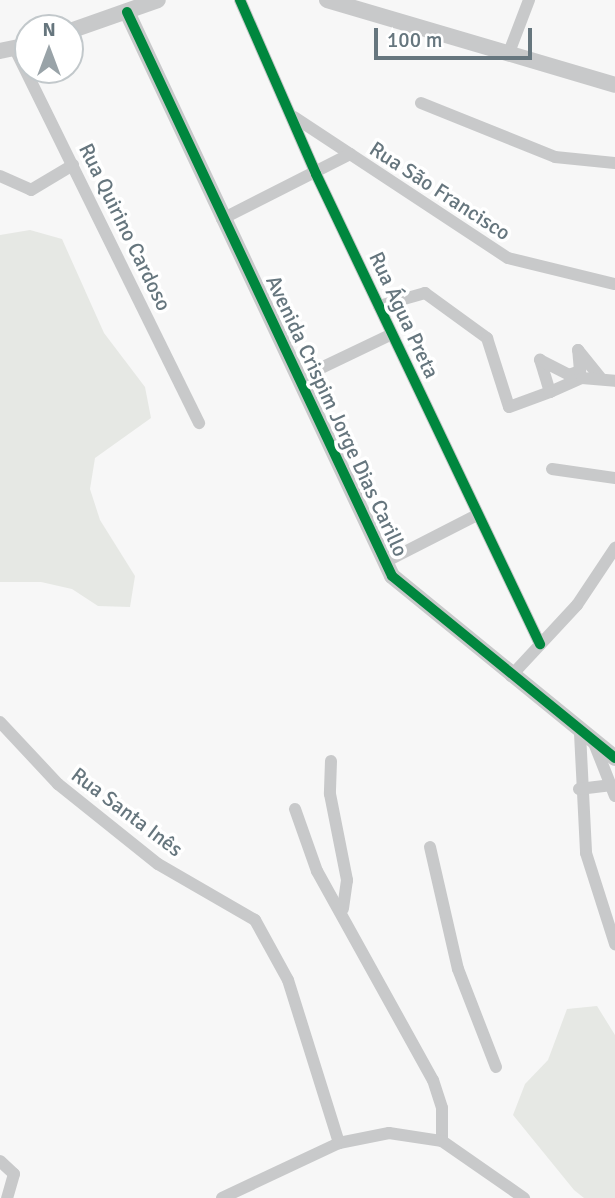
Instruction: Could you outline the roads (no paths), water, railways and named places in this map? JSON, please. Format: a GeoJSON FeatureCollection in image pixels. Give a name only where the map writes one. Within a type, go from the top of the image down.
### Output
{"type":"FeatureCollection","features":[{"type":"Feature","properties":{"kind":"street"},"geometry":{"type":"LineString","coordinates":[[84,26],[158,0]]}},
{"type":"Feature","properties":{"kind":"street","name":"Rua Água Preta"},"geometry":{"type":"LineString","coordinates":[[240,0],[294,116],[316,174],[540,644]]}},
{"type":"Feature","properties":{"kind":"street"},"geometry":{"type":"LineString","coordinates":[[327,0],[614,87]]}},
{"type":"Feature","properties":{"kind":"street"},"geometry":{"type":"LineString","coordinates":[[508,55],[529,0]]}},
{"type":"Feature","properties":{"kind":"street","name":"Avenida Crispim Jorge Dias Carillo"},"geometry":{"type":"LineString","coordinates":[[127,12],[384,562],[401,586],[580,733],[615,758]]}},
{"type":"Feature","properties":{"kind":"street","name":"Rua Quirino Cardoso"},"geometry":{"type":"LineString","coordinates":[[32,84],[199,423]]}},
{"type":"Feature","properties":{"kind":"street"},"geometry":{"type":"LineString","coordinates":[[421,103],[555,157],[615,163]]}},
{"type":"Feature","properties":{"kind":"street","name":"Rua São Francisco"},"geometry":{"type":"LineString","coordinates":[[294,116],[508,258],[615,284]]}},
{"type":"Feature","properties":{"kind":"street"},"geometry":{"type":"LineString","coordinates":[[222,219],[316,174],[350,154]]}},
{"type":"Feature","properties":{"kind":"street"},"geometry":{"type":"LineString","coordinates":[[0,176],[31,190],[73,165]]}},
{"type":"Feature","properties":{"kind":"street"},"geometry":{"type":"LineString","coordinates":[[379,306],[425,293],[487,338],[509,407],[600,377]]}},
{"type":"Feature","properties":{"kind":"street"},"geometry":{"type":"LineString","coordinates":[[298,379],[392,334]]}},
{"type":"Feature","properties":{"kind":"street"},"geometry":{"type":"LineString","coordinates":[[550,392],[540,360],[569,375],[580,371],[578,350],[600,377],[615,382]]}},
{"type":"Feature","properties":{"kind":"street"},"geometry":{"type":"LineString","coordinates":[[552,469],[615,478]]}},
{"type":"Feature","properties":{"kind":"street"},"geometry":{"type":"LineString","coordinates":[[384,562],[477,515]]}},
{"type":"Feature","properties":{"kind":"street"},"geometry":{"type":"LineString","coordinates":[[510,676],[577,605],[615,548]]}},
{"type":"Feature","properties":{"kind":"street","name":"Rua Santa Inês"},"geometry":{"type":"LineString","coordinates":[[0,722],[58,784],[149,857],[255,920],[288,980],[339,1143]]}},
{"type":"Feature","properties":{"kind":"street"},"geometry":{"type":"LineString","coordinates":[[580,733],[579,789],[590,880],[615,944]]}},
{"type":"Feature","properties":{"kind":"street"},"geometry":{"type":"LineString","coordinates":[[579,789],[613,791],[594,743]]}},
{"type":"Feature","properties":{"kind":"street"},"geometry":{"type":"LineString","coordinates":[[331,761],[330,794],[347,880],[343,909]]}},
{"type":"Feature","properties":{"kind":"street"},"geometry":{"type":"LineString","coordinates":[[295,809],[317,870],[343,909],[433,1080],[442,1108],[442,1141]]}},
{"type":"Feature","properties":{"kind":"street"},"geometry":{"type":"LineString","coordinates":[[430,847],[458,969],[496,1068]]}},
{"type":"Feature","properties":{"kind":"street"},"geometry":{"type":"LineString","coordinates":[[222,1198],[339,1143],[390,1133],[442,1141],[524,1198]]}},
{"type":"Feature","properties":{"kind":"street"},"geometry":{"type":"LineString","coordinates":[[0,1161],[14,1174],[7,1198]]}}]}
